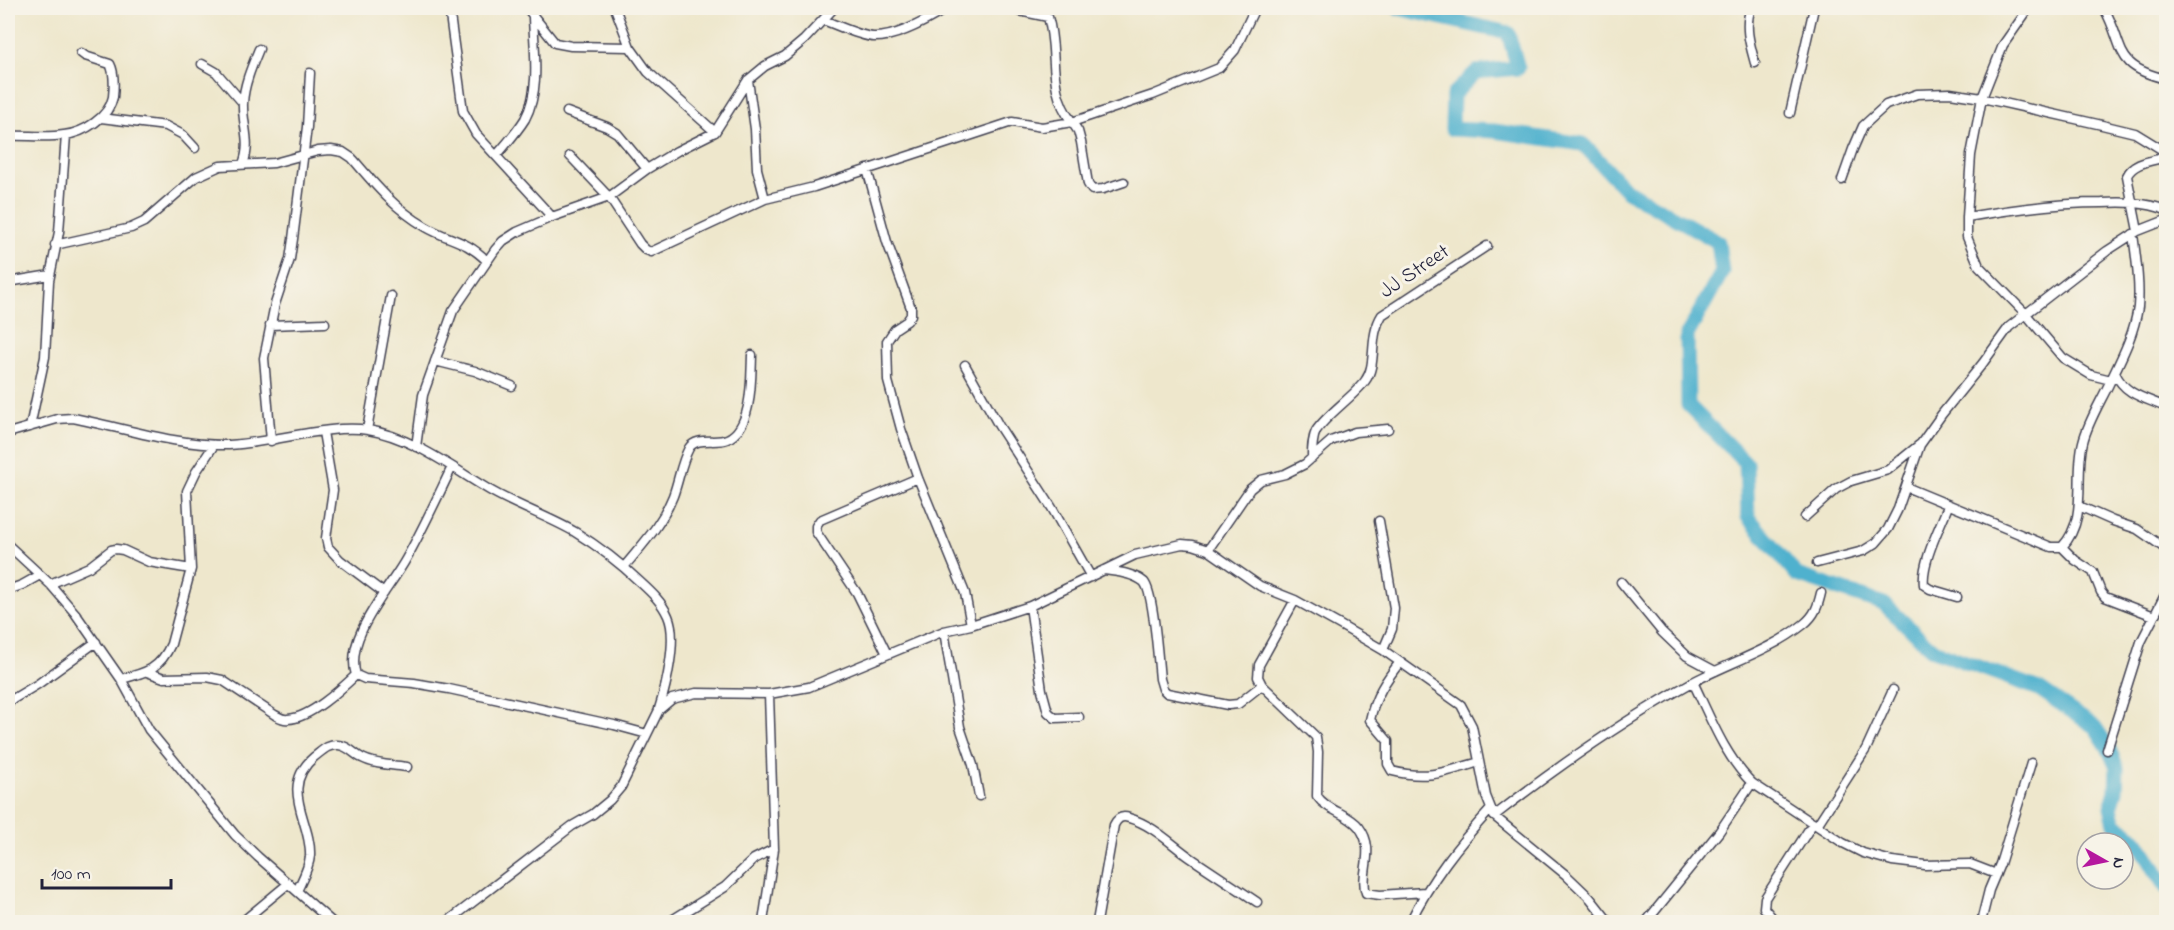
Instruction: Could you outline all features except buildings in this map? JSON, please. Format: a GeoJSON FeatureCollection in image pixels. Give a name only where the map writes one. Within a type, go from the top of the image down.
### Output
{"type":"FeatureCollection","features":[{"type":"Feature","properties":{"kind":"street"},"geometry":{"type":"LineString","coordinates":[[449,8],[463,111],[476,134],[552,217]]}},
{"type":"Feature","properties":{"kind":"street"},"geometry":{"type":"LineString","coordinates":[[527,8],[555,44],[630,47]]}},
{"type":"Feature","properties":{"kind":"street"},"geometry":{"type":"LineString","coordinates":[[615,8],[630,47],[648,72],[715,132]]}},
{"type":"Feature","properties":{"kind":"street"},"geometry":{"type":"LineString","coordinates":[[416,447],[423,395],[453,311],[503,241],[517,232],[552,217],[609,197],[647,169],[715,132],[748,80],[765,66],[785,56],[804,40],[834,8]]}},
{"type":"Feature","properties":{"kind":"street"},"geometry":{"type":"LineString","coordinates":[[823,20],[872,37],[889,35],[925,22],[947,8]]}},
{"type":"Feature","properties":{"kind":"street"},"geometry":{"type":"LineString","coordinates":[[1005,8],[1048,17],[1052,29],[1054,82],[1059,101],[1078,131],[1088,184],[1092,190],[1124,182]]}},
{"type":"Feature","properties":{"kind":"street"},"geometry":{"type":"LineString","coordinates":[[570,156],[609,197],[640,244],[651,252],[765,200],[814,187],[1012,122],[1042,127],[1072,122],[1153,95],[1219,68],[1235,50],[1255,8]]}},
{"type":"Feature","properties":{"kind":"street"},"geometry":{"type":"LineString","coordinates":[[1751,8],[1747,18],[1748,34],[1755,63]]}},
{"type":"Feature","properties":{"kind":"street"},"geometry":{"type":"LineString","coordinates":[[1790,113],[1814,8]]}},
{"type":"Feature","properties":{"kind":"street"},"geometry":{"type":"LineString","coordinates":[[2029,8],[2003,45],[1982,98],[1971,155],[1966,217],[1967,237],[1979,266],[2063,358],[2091,375],[2113,376],[2126,390],[2166,407]]}},
{"type":"Feature","properties":{"kind":"street"},"geometry":{"type":"LineString","coordinates":[[2104,8],[2125,58],[2134,68],[2166,78]]}},
{"type":"Feature","properties":{"kind":"street"},"geometry":{"type":"LineString","coordinates":[[496,156],[521,125],[531,102],[535,70],[533,17]]}},
{"type":"Feature","properties":{"kind":"street"},"geometry":{"type":"LineString","coordinates":[[243,164],[247,155],[248,140],[243,103],[246,82],[259,49]]}},
{"type":"Feature","properties":{"kind":"street"},"geometry":{"type":"LineString","coordinates":[[8,136],[66,135],[95,123],[101,118],[111,104],[114,90],[113,69],[110,64],[81,53]]}},
{"type":"Feature","properties":{"kind":"street"},"geometry":{"type":"LineString","coordinates":[[202,64],[216,72],[243,103]]}},
{"type":"Feature","properties":{"kind":"street"},"geometry":{"type":"LineString","coordinates":[[271,441],[264,358],[275,304],[290,259],[307,127],[310,73]]}},
{"type":"Feature","properties":{"kind":"street"},"geometry":{"type":"LineString","coordinates":[[748,80],[757,169],[765,200]]}},
{"type":"Feature","properties":{"kind":"street"},"geometry":{"type":"LineString","coordinates":[[1842,180],[1852,148],[1863,126],[1886,105],[1917,94],[1950,93],[1982,98],[2135,133],[2166,152]]}},
{"type":"Feature","properties":{"kind":"street"},"geometry":{"type":"LineString","coordinates":[[567,112],[608,127],[617,133],[647,169]]}},
{"type":"Feature","properties":{"kind":"street"},"geometry":{"type":"LineString","coordinates":[[101,118],[151,122],[166,126],[183,135],[195,148]]}},
{"type":"Feature","properties":{"kind":"street"},"geometry":{"type":"LineString","coordinates":[[30,426],[45,357],[50,275],[59,232],[66,135]]}},
{"type":"Feature","properties":{"kind":"street"},"geometry":{"type":"LineString","coordinates":[[56,245],[131,228],[144,222],[196,177],[220,166],[274,163],[318,151],[343,152],[352,158],[397,208],[429,229],[466,244],[487,261]]}},
{"type":"Feature","properties":{"kind":"street"},"geometry":{"type":"LineString","coordinates":[[2062,547],[2075,528],[2079,506],[2080,464],[2084,437],[2127,346],[2138,307],[2135,233],[2127,176],[2129,170],[2134,167],[2166,157]]}},
{"type":"Feature","properties":{"kind":"street"},"geometry":{"type":"LineString","coordinates":[[867,169],[887,242],[911,308],[911,315],[907,321],[890,335],[887,341],[888,381],[918,478],[965,593],[971,625]]}},
{"type":"Feature","properties":{"kind":"street"},"geometry":{"type":"LineString","coordinates":[[1966,217],[2057,203],[2131,202],[2166,210]]}},
{"type":"Feature","properties":{"kind":"street"},"geometry":{"type":"LineString","coordinates":[[1805,517],[1836,489],[1851,481],[1888,470],[1920,445],[2009,327],[2107,251],[2135,233],[2166,220]]}},
{"type":"Feature","properties":{"kind":"street","name":"JJ Street"},"geometry":{"type":"LineString","coordinates":[[1312,458],[1312,445],[1317,430],[1367,380],[1372,364],[1376,325],[1382,315],[1487,246]]}},
{"type":"Feature","properties":{"kind":"street"},"geometry":{"type":"LineString","coordinates":[[8,282],[50,275]]}},
{"type":"Feature","properties":{"kind":"street"},"geometry":{"type":"LineString","coordinates":[[367,430],[391,296]]}},
{"type":"Feature","properties":{"kind":"street"},"geometry":{"type":"LineString","coordinates":[[270,325],[325,323]]}},
{"type":"Feature","properties":{"kind":"street"},"geometry":{"type":"LineString","coordinates":[[624,567],[654,532],[663,517],[684,459],[693,444],[698,441],[726,440],[740,427],[751,394],[752,355]]}},
{"type":"Feature","properties":{"kind":"street"},"geometry":{"type":"LineString","coordinates":[[435,361],[475,371],[512,386]]}},
{"type":"Feature","properties":{"kind":"street"},"geometry":{"type":"LineString","coordinates":[[966,365],[999,426],[1052,508],[1091,577]]}},
{"type":"Feature","properties":{"kind":"street"},"geometry":{"type":"LineString","coordinates":[[8,434],[57,419],[73,418],[198,444],[214,445],[271,441],[323,432],[367,430],[381,433],[416,447],[497,494],[574,532],[624,567],[656,597],[670,619],[671,654],[667,682],[658,710],[621,787],[593,814],[572,826],[447,922]]}},
{"type":"Feature","properties":{"kind":"street"},"geometry":{"type":"LineString","coordinates":[[1208,550],[1250,489],[1261,480],[1285,474],[1305,464],[1331,441],[1354,432],[1388,429]]}},
{"type":"Feature","properties":{"kind":"street"},"geometry":{"type":"LineString","coordinates":[[323,432],[333,490],[326,538],[328,548],[340,560],[384,593]]}},
{"type":"Feature","properties":{"kind":"street"},"geometry":{"type":"LineString","coordinates":[[121,679],[147,672],[166,655],[191,569],[192,553],[186,491],[214,445]]}},
{"type":"Feature","properties":{"kind":"street"},"geometry":{"type":"LineString","coordinates":[[1817,563],[1863,551],[1876,543],[1888,529],[1906,487],[1920,445]]}},
{"type":"Feature","properties":{"kind":"street"},"geometry":{"type":"LineString","coordinates":[[356,675],[355,655],[363,629],[374,606],[406,560],[452,467]]}},
{"type":"Feature","properties":{"kind":"street"},"geometry":{"type":"LineString","coordinates":[[887,654],[857,593],[816,532],[816,526],[820,520],[918,478]]}},
{"type":"Feature","properties":{"kind":"street"},"geometry":{"type":"LineString","coordinates":[[1906,487],[2051,547],[2062,547],[2075,560],[2093,572],[2105,597],[2154,616]]}},
{"type":"Feature","properties":{"kind":"street"},"geometry":{"type":"LineString","coordinates":[[1948,506],[1930,550],[1923,578],[1924,585],[1930,589],[1957,597]]}},
{"type":"Feature","properties":{"kind":"street"},"geometry":{"type":"LineString","coordinates":[[2079,506],[2137,529],[2166,549]]}},
{"type":"Feature","properties":{"kind":"street"},"geometry":{"type":"LineString","coordinates":[[1379,521],[1394,608],[1392,629],[1383,650]]}},
{"type":"Feature","properties":{"kind":"street"},"geometry":{"type":"LineString","coordinates":[[658,710],[672,699],[684,694],[729,692],[770,694],[809,687],[944,631],[1030,606],[1135,555],[1182,544],[1193,545],[1208,550],[1260,586],[1295,600],[1383,650],[1461,705],[1472,726],[1486,796],[1492,813],[1566,875],[1590,898],[1609,922]]}},
{"type":"Feature","properties":{"kind":"street"},"geometry":{"type":"LineString","coordinates":[[8,545],[50,584],[75,613],[121,679],[149,730],[235,835],[332,922]]}},
{"type":"Feature","properties":{"kind":"street"},"geometry":{"type":"LineString","coordinates":[[50,584],[89,567],[111,550],[116,549],[149,562],[191,569]]}},
{"type":"Feature","properties":{"kind":"street"},"geometry":{"type":"LineString","coordinates":[[1103,570],[1129,574],[1142,580],[1147,587],[1152,601],[1160,679],[1167,693],[1228,705],[1239,704],[1262,685]]}},
{"type":"Feature","properties":{"kind":"street"},"geometry":{"type":"LineString","coordinates":[[8,590],[40,575]]}},
{"type":"Feature","properties":{"kind":"street"},"geometry":{"type":"LineString","coordinates":[[1621,582],[1662,632],[1687,656],[1716,671]]}},
{"type":"Feature","properties":{"kind":"street"},"geometry":{"type":"LineString","coordinates":[[1410,922],[1425,892],[1459,844],[1492,813],[1627,720],[1693,682],[1768,647],[1804,624],[1816,611],[1821,593]]}},
{"type":"Feature","properties":{"kind":"street"},"geometry":{"type":"LineString","coordinates":[[2107,750],[2141,642],[2166,593]]}},
{"type":"Feature","properties":{"kind":"street"},"geometry":{"type":"LineString","coordinates":[[1295,600],[1259,665],[1258,677],[1262,685],[1316,737],[1317,796],[1327,806],[1344,814],[1359,826],[1365,839],[1367,863],[1364,884],[1366,893],[1380,895],[1425,892]]}},
{"type":"Feature","properties":{"kind":"street"},"geometry":{"type":"LineString","coordinates":[[1030,606],[1042,690],[1048,712],[1055,718],[1079,717]]}},
{"type":"Feature","properties":{"kind":"street"},"geometry":{"type":"LineString","coordinates":[[944,631],[960,727],[973,765],[979,796]]}},
{"type":"Feature","properties":{"kind":"street"},"geometry":{"type":"LineString","coordinates":[[8,702],[38,684],[96,642]]}},
{"type":"Feature","properties":{"kind":"street"},"geometry":{"type":"LineString","coordinates":[[1400,662],[1384,682],[1373,703],[1370,720],[1388,741],[1388,764],[1392,771],[1413,776],[1438,774],[1479,762]]}},
{"type":"Feature","properties":{"kind":"street"},"geometry":{"type":"LineString","coordinates":[[147,672],[164,678],[207,677],[222,680],[275,715],[291,720],[336,693],[356,675]]}},
{"type":"Feature","properties":{"kind":"street"},"geometry":{"type":"LineString","coordinates":[[356,675],[365,679],[414,683],[449,689],[647,734]]}},
{"type":"Feature","properties":{"kind":"street"},"geometry":{"type":"LineString","coordinates":[[1693,682],[1727,750],[1741,772],[1752,783],[1843,843],[1863,853],[1892,861],[1936,866],[1964,864],[1996,874]]}},
{"type":"Feature","properties":{"kind":"street"},"geometry":{"type":"LineString","coordinates":[[1776,922],[1764,908],[1765,898],[1866,749],[1893,690]]}},
{"type":"Feature","properties":{"kind":"street"},"geometry":{"type":"LineString","coordinates":[[764,922],[774,849],[770,694]]}},
{"type":"Feature","properties":{"kind":"street"},"geometry":{"type":"LineString","coordinates":[[297,891],[310,858],[298,802],[298,786],[308,762],[328,746],[337,744],[362,758],[407,767]]}},
{"type":"Feature","properties":{"kind":"street"},"geometry":{"type":"LineString","coordinates":[[1981,922],[1989,890],[2031,763]]}},
{"type":"Feature","properties":{"kind":"street"},"geometry":{"type":"LineString","coordinates":[[1646,922],[1730,817],[1752,783]]}},
{"type":"Feature","properties":{"kind":"street"},"geometry":{"type":"LineString","coordinates":[[1097,922],[1114,825],[1121,817],[1128,817],[1155,830],[1191,858],[1257,902]]}},
{"type":"Feature","properties":{"kind":"street"},"geometry":{"type":"LineString","coordinates":[[669,922],[725,887],[754,859],[774,849]]}},
{"type":"Feature","properties":{"kind":"street"},"geometry":{"type":"LineString","coordinates":[[242,922],[289,883]]}},
{"type":"Feature","properties":{"kind":"waterway"},"geometry":{"type":"LineString","coordinates":[[1398,8],[1508,33],[1518,68],[1476,72],[1453,95],[1452,129],[1494,131],[1583,144],[1626,190],[1718,242],[1722,272],[1687,335],[1688,405],[1746,463],[1748,517],[1797,575],[1884,604],[1933,650],[2039,689],[2095,727],[2108,747],[2117,768],[2116,791],[2111,808],[2115,824],[2139,844],[2166,887]]}}]}
